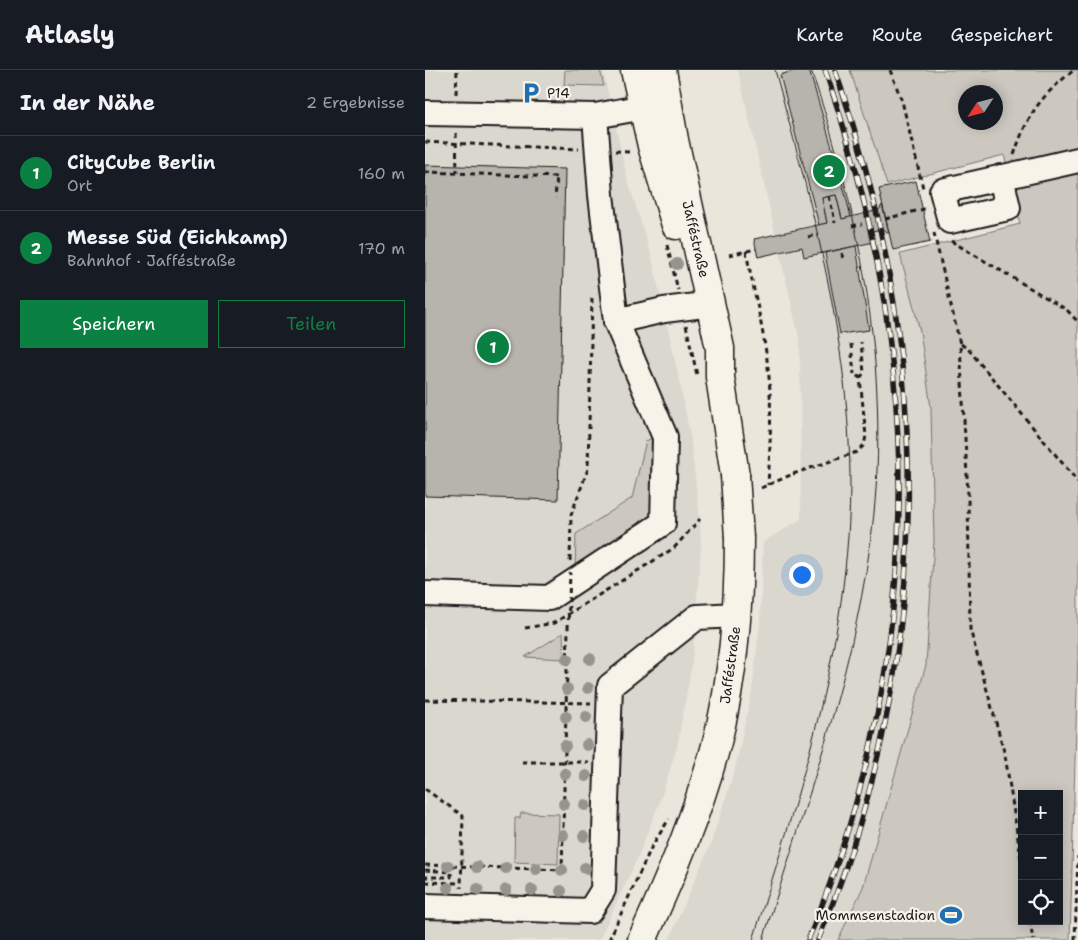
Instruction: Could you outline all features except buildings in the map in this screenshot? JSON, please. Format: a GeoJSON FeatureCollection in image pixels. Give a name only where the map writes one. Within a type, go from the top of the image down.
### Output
{"type":"FeatureCollection","features":[{"type":"Feature","properties":{"kind":"main road","name":"Jafféstraße"},"geometry":{"type":"LineString","coordinates":[[635,70],[655,104],[720,348],[720,377],[735,475],[739,538],[737,615],[731,668],[718,737],[706,780],[671,874],[642,940]]}},
{"type":"Feature","properties":{"kind":"main road","name":"Jafféstraße"},"geometry":{"type":"LineString","coordinates":[[662,70],[655,104],[705,347],[720,377]]}},
{"type":"Feature","properties":{"kind":"lane"},"geometry":{"type":"LineString","coordinates":[[425,113],[595,116],[655,104]]}},
{"type":"Feature","properties":{"kind":"lane"},"geometry":{"type":"LineString","coordinates":[[425,594],[549,598],[663,524],[665,437],[616,321],[595,116]]}},
{"type":"Feature","properties":{"kind":"lane"},"geometry":{"type":"LineString","coordinates":[[1001,176],[1008,208],[950,221],[932,207],[942,191],[1001,176],[1078,160]]}},
{"type":"Feature","properties":{"kind":"lane"},"geometry":{"type":"LineString","coordinates":[[616,321],[665,310],[696,306]]}},
{"type":"Feature","properties":{"kind":"lane"},"geometry":{"type":"LineString","coordinates":[[425,906],[590,910],[603,890],[610,686],[697,617],[737,615]]}},
{"type":"Feature","properties":{"kind":"path"},"geometry":{"type":"LineString","coordinates":[[890,70],[902,101],[923,190]]}},
{"type":"Feature","properties":{"kind":"path"},"geometry":{"type":"LineString","coordinates":[[1001,176],[1013,157],[1023,126],[1037,103],[1074,70]]}},
{"type":"Feature","properties":{"kind":"path"},"geometry":{"type":"LineString","coordinates":[[425,142],[629,152]]}},
{"type":"Feature","properties":{"kind":"path"},"geometry":{"type":"LineString","coordinates":[[455,143],[457,173]]}},
{"type":"Feature","properties":{"kind":"path"},"geometry":{"type":"LineString","coordinates":[[425,172],[557,177],[555,198]]}},
{"type":"Feature","properties":{"kind":"path"},"geometry":{"type":"LineString","coordinates":[[829,196],[835,223]]}},
{"type":"Feature","properties":{"kind":"path"},"geometry":{"type":"LineString","coordinates":[[885,219],[932,207]]}},
{"type":"Feature","properties":{"kind":"path"},"geometry":{"type":"LineString","coordinates":[[852,226],[862,224]]}},
{"type":"Feature","properties":{"kind":"path"},"geometry":{"type":"LineString","coordinates":[[942,235],[934,230],[960,344],[968,494],[970,629],[1005,755],[1018,840]]}},
{"type":"Feature","properties":{"kind":"path"},"geometry":{"type":"LineString","coordinates":[[808,237],[819,234]]}},
{"type":"Feature","properties":{"kind":"path"},"geometry":{"type":"LineString","coordinates":[[950,240],[1067,310],[1078,322]]}},
{"type":"Feature","properties":{"kind":"path"},"geometry":{"type":"LineString","coordinates":[[729,255],[756,249]]}},
{"type":"Feature","properties":{"kind":"path"},"geometry":{"type":"LineString","coordinates":[[746,252],[762,322],[769,377],[771,433],[768,485]]}},
{"type":"Feature","properties":{"kind":"path"},"geometry":{"type":"LineString","coordinates":[[841,253],[843,260]]}},
{"type":"Feature","properties":{"kind":"path"},"geometry":{"type":"LineString","coordinates":[[425,866],[562,870],[571,515],[588,469],[592,293]]}},
{"type":"Feature","properties":{"kind":"path"},"geometry":{"type":"LineString","coordinates":[[761,488],[793,474],[857,452],[863,445],[866,436],[860,378],[864,373],[861,342]]}},
{"type":"Feature","properties":{"kind":"path"},"geometry":{"type":"LineString","coordinates":[[851,344],[854,374],[860,378]]}},
{"type":"Feature","properties":{"kind":"path"},"geometry":{"type":"LineString","coordinates":[[960,344],[981,364],[1078,482]]}},
{"type":"Feature","properties":{"kind":"path"},"geometry":{"type":"LineString","coordinates":[[525,628],[555,623],[674,548],[700,519]]}},
{"type":"Feature","properties":{"kind":"path"},"geometry":{"type":"LineString","coordinates":[[425,700],[583,703]]}},
{"type":"Feature","properties":{"kind":"path"},"geometry":{"type":"LineString","coordinates":[[522,762],[582,762]]}},
{"type":"Feature","properties":{"kind":"path"},"geometry":{"type":"LineString","coordinates":[[425,789],[463,816],[461,883],[425,882]]}},
{"type":"Feature","properties":{"kind":"path"},"geometry":{"type":"LineString","coordinates":[[609,940],[652,846],[661,829],[672,815]]}},
{"type":"Feature","properties":{"kind":"path"},"geometry":{"type":"LineString","coordinates":[[1075,940],[1078,856]]}},
{"type":"Feature","properties":{"kind":"path"},"geometry":{"type":"LineString","coordinates":[[425,870],[451,872],[451,877],[425,877]]}},
{"type":"Feature","properties":{"kind":"path"},"geometry":{"type":"LineString","coordinates":[[1031,925],[1033,940]]}},
{"type":"Feature","properties":{"kind":"shaded area"},"geometry":{"type":"Polygon","coordinates":[[[425,70],[603,70],[627,178],[652,258],[680,383],[690,435],[700,519],[701,548],[692,663],[677,747],[659,804],[637,859],[599,940],[425,940],[425,70]]]}},
{"type":"Feature","properties":{"kind":"shaded area"},"geometry":{"type":"Polygon","coordinates":[[[565,70],[600,70],[604,86],[564,85],[565,70]]]}},
{"type":"Feature","properties":{"kind":"shaded area"},"geometry":{"type":"Polygon","coordinates":[[[738,70],[850,70],[887,185],[900,254],[920,331],[931,408],[934,541],[926,665],[863,887],[838,940],[669,940],[711,843],[735,769],[752,691],[760,623],[763,542],[801,519],[800,342],[738,70]]]}},
{"type":"Feature","properties":{"kind":"shaded area"},"geometry":{"type":"Polygon","coordinates":[[[850,70],[1078,70],[1078,654],[1070,940],[838,940],[863,887],[926,665],[934,541],[931,408],[920,331],[900,254],[1020,224],[1004,155],[887,185],[850,70]]]}},
{"type":"Feature","properties":{"kind":"shaded area"},"geometry":{"type":"Polygon","coordinates":[[[654,437],[653,521],[575,570],[576,534],[632,498],[646,441],[654,437]]]}},
{"type":"Feature","properties":{"kind":"shaded area"},"geometry":{"type":"Polygon","coordinates":[[[563,633],[564,659],[525,657],[563,633]]]}},
{"type":"Feature","properties":{"kind":"shaded area"},"geometry":{"type":"Polygon","coordinates":[[[521,813],[559,814],[558,864],[514,862],[515,818],[520,818],[521,813]]]}},
{"type":"Feature","properties":{"kind":"tram line"},"geometry":{"type":"LineString","coordinates":[[753,940],[791,818],[823,695],[836,633],[845,570],[850,506],[849,442],[845,395],[832,301],[800,162],[775,70]]}},
{"type":"Feature","properties":{"kind":"tram line"},"geometry":{"type":"LineString","coordinates":[[763,940],[824,745],[851,646],[870,546],[876,486],[878,425],[869,305],[859,245],[845,186],[811,70]]}},
{"type":"Feature","properties":{"kind":"railway"},"geometry":{"type":"LineString","coordinates":[[808,940],[847,833],[875,724],[892,616],[899,506],[895,397],[882,288],[858,179],[825,70]]}},
{"type":"Feature","properties":{"kind":"railway"},"geometry":{"type":"LineString","coordinates":[[818,940],[857,834],[885,726],[902,617],[908,506],[905,396],[891,286],[868,177],[835,70]]}},
{"type":"Feature","properties":{"kind":"place","name":"P14"},"geometry":{"type":"Point","coordinates":[531,93]}},
{"type":"Feature","properties":{"kind":"place","name":"Messe Süd (Eichkamp)"},"geometry":{"type":"Point","coordinates":[829,171]}},
{"type":"Feature","properties":{"kind":"place","name":"CityCube Berlin"},"geometry":{"type":"Point","coordinates":[493,347]}},
{"type":"Feature","properties":{"kind":"place","name":"Mommsenstadion"},"geometry":{"type":"Point","coordinates":[951,915]}}]}
